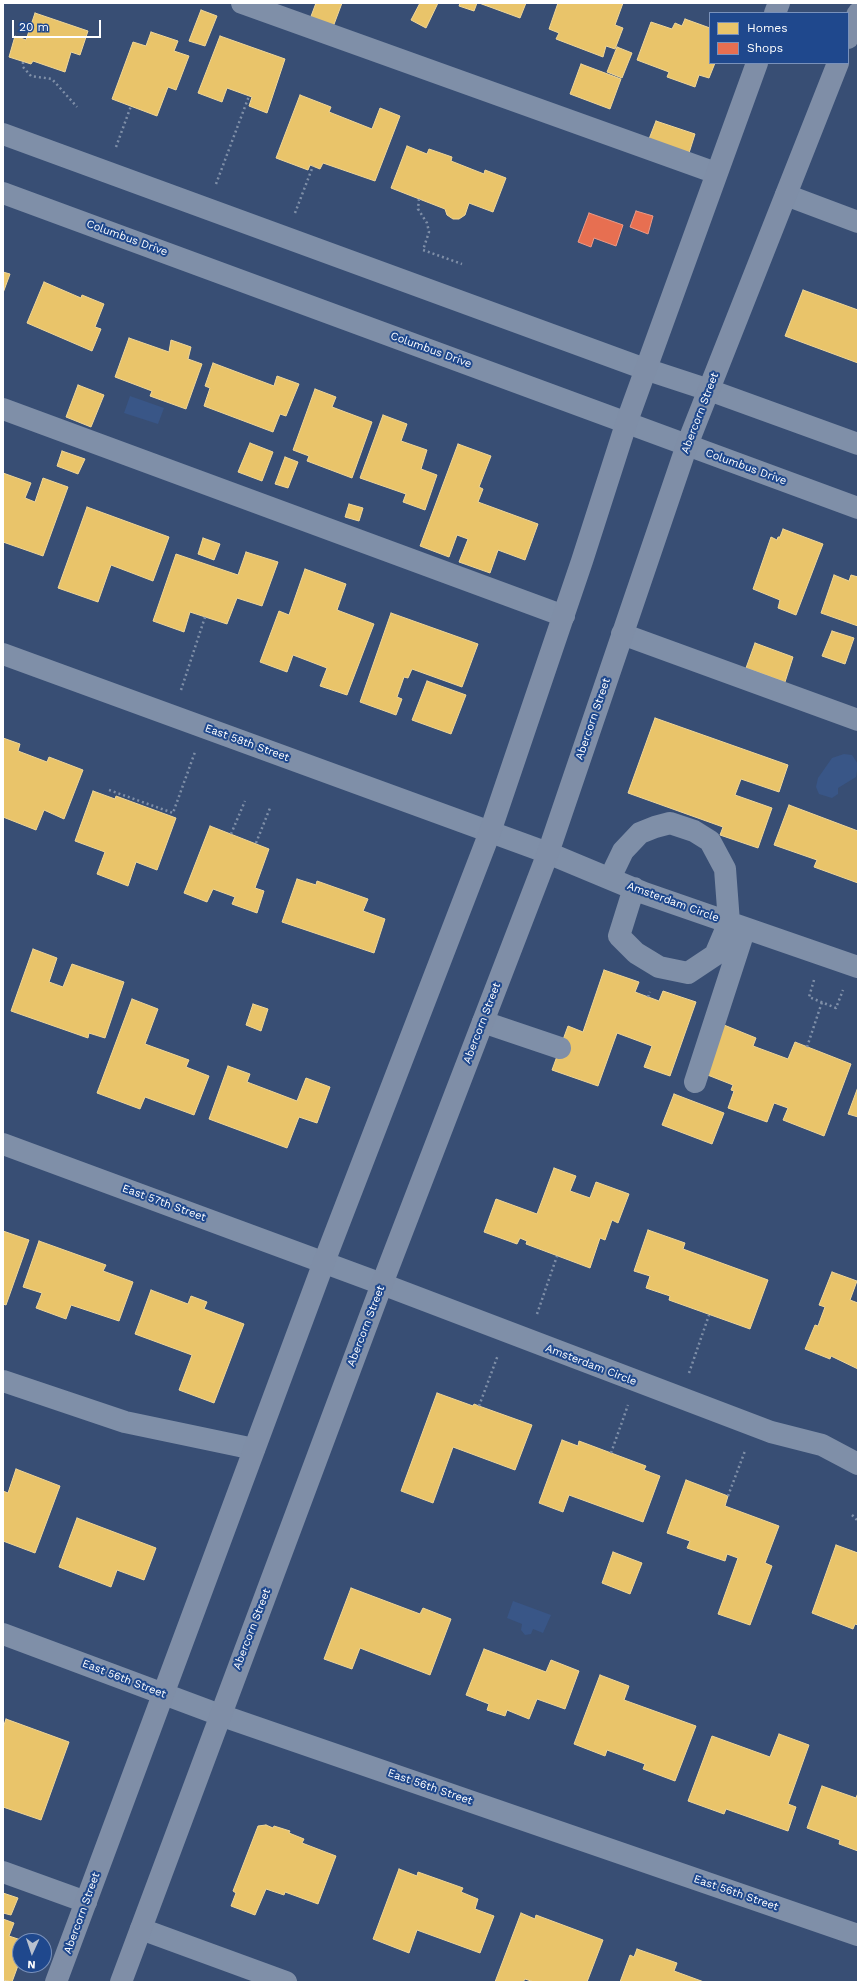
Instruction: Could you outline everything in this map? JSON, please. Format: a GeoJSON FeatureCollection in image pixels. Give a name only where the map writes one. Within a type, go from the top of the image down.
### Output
{"type":"FeatureCollection","features":[{"type":"Feature","properties":{"kind":"main road"},"geometry":{"type":"LineString","coordinates":[[849,36],[858,13]]}},
{"type":"Feature","properties":{"kind":"main road","name":"Abercorn Street"},"geometry":{"type":"LineString","coordinates":[[56,1982],[324,1262],[490,832],[564,616],[645,369],[757,64]]}},
{"type":"Feature","properties":{"kind":"main road","name":"Abercorn Street"},"geometry":{"type":"LineString","coordinates":[[121,1982],[382,1284],[548,853],[687,445],[838,64]]}},
{"type":"Feature","properties":{"kind":"street"},"geometry":{"type":"LineString","coordinates":[[242,3],[716,173]]}},
{"type":"Feature","properties":{"kind":"street"},"geometry":{"type":"LineString","coordinates":[[3,134],[645,369],[709,390],[858,444]]}},
{"type":"Feature","properties":{"kind":"street","name":"Columbus Drive"},"geometry":{"type":"LineString","coordinates":[[3,193],[627,421],[687,445],[858,508]]}},
{"type":"Feature","properties":{"kind":"street"},"geometry":{"type":"LineString","coordinates":[[786,195],[858,222]]}},
{"type":"Feature","properties":{"kind":"street"},"geometry":{"type":"LineString","coordinates":[[3,409],[564,616]]}},
{"type":"Feature","properties":{"kind":"street"},"geometry":{"type":"LineString","coordinates":[[622,634],[858,720]]}},
{"type":"Feature","properties":{"kind":"street","name":"East 58th Street"},"geometry":{"type":"LineString","coordinates":[[3,654],[490,832]]}},
{"type":"Feature","properties":{"kind":"street"},"geometry":{"type":"LineString","coordinates":[[610,878],[623,851],[640,833],[670,823],[694,831],[710,841],[725,868],[737,925],[695,1082]]}},
{"type":"Feature","properties":{"kind":"street","name":"Amsterdam Circle"},"geometry":{"type":"LineString","coordinates":[[490,832],[548,853],[634,888],[858,968]]}},
{"type":"Feature","properties":{"kind":"street"},"geometry":{"type":"LineString","coordinates":[[634,888],[619,936],[636,952],[659,967],[688,973],[714,955],[737,925]]}},
{"type":"Feature","properties":{"kind":"street"},"geometry":{"type":"LineString","coordinates":[[483,1022],[560,1048]]}},
{"type":"Feature","properties":{"kind":"street","name":"East 57th Street"},"geometry":{"type":"LineString","coordinates":[[3,1144],[324,1262]]}},
{"type":"Feature","properties":{"kind":"street","name":"Amsterdam Circle"},"geometry":{"type":"LineString","coordinates":[[324,1262],[754,1426],[822,1446],[858,1464]]}},
{"type":"Feature","properties":{"kind":"street"},"geometry":{"type":"LineString","coordinates":[[3,1381],[125,1422],[254,1449]]}},
{"type":"Feature","properties":{"kind":"street","name":"East 56th Street"},"geometry":{"type":"LineString","coordinates":[[3,1634],[220,1715],[858,1935]]}},
{"type":"Feature","properties":{"kind":"street"},"geometry":{"type":"LineString","coordinates":[[3,1872],[86,1902]]}},
{"type":"Feature","properties":{"kind":"street"},"geometry":{"type":"LineString","coordinates":[[141,1929],[286,1982]]}},
{"type":"Feature","properties":{"kind":"path"},"geometry":{"type":"LineString","coordinates":[[24,62],[23,67],[31,76],[52,79],[77,106]]}},
{"type":"Feature","properties":{"kind":"path"},"geometry":{"type":"LineString","coordinates":[[207,208],[249,96]]}},
{"type":"Feature","properties":{"kind":"path"},"geometry":{"type":"LineString","coordinates":[[107,172],[131,106]]}},
{"type":"Feature","properties":{"kind":"path"},"geometry":{"type":"LineString","coordinates":[[286,237],[313,166]]}},
{"type":"Feature","properties":{"kind":"path"},"geometry":{"type":"LineString","coordinates":[[419,199],[418,209],[427,224],[429,232],[423,250],[462,264]]}},
{"type":"Feature","properties":{"kind":"path"},"geometry":{"type":"LineString","coordinates":[[173,716],[205,617]]}},
{"type":"Feature","properties":{"kind":"path"},"geometry":{"type":"LineString","coordinates":[[109,790],[173,813],[204,727]]}},
{"type":"Feature","properties":{"kind":"path"},"geometry":{"type":"LineString","coordinates":[[231,834],[245,801]]}},
{"type":"Feature","properties":{"kind":"path"},"geometry":{"type":"LineString","coordinates":[[256,843],[270,808]]}},
{"type":"Feature","properties":{"kind":"path"},"geometry":{"type":"LineString","coordinates":[[807,1047],[822,1002]]}},
{"type":"Feature","properties":{"kind":"path"},"geometry":{"type":"LineString","coordinates":[[528,1341],[556,1256]]}},
{"type":"Feature","properties":{"kind":"path"},"geometry":{"type":"LineString","coordinates":[[680,1398],[709,1315]]}},
{"type":"Feature","properties":{"kind":"path"},"geometry":{"type":"LineString","coordinates":[[479,1406],[506,1332]]}},
{"type":"Feature","properties":{"kind":"path"},"geometry":{"type":"LineString","coordinates":[[611,1453],[636,1382]]}},
{"type":"Feature","properties":{"kind":"path"},"geometry":{"type":"LineString","coordinates":[[728,1496],[754,1426]]}},
{"type":"Feature","properties":{"kind":"path"},"geometry":{"type":"LineString","coordinates":[[852,1516],[858,1521]]}},
{"type":"Feature","properties":{"kind":"water"},"geometry":{"type":"Polygon","coordinates":[[[130,396],[164,408],[158,424],[124,413],[130,396]]]}},
{"type":"Feature","properties":{"kind":"water"},"geometry":{"type":"Polygon","coordinates":[[[844,754],[852,755],[858,764],[856,777],[838,788],[838,794],[832,798],[819,794],[816,787],[818,778],[832,758],[844,754]]]}},
{"type":"Feature","properties":{"kind":"water"},"geometry":{"type":"Polygon","coordinates":[[[513,1601],[551,1615],[543,1633],[533,1629],[531,1634],[525,1635],[521,1630],[522,1624],[507,1618],[513,1601]]]}},
{"type":"Feature","properties":{"kind":"building: Homes"},"geometry":{"type":"Polygon","coordinates":[[[316,3],[342,3],[333,27],[310,19],[316,3]]]}},
{"type":"Feature","properties":{"kind":"building: Homes"},"geometry":{"type":"Polygon","coordinates":[[[420,3],[438,3],[426,28],[411,20],[420,3]]]}},
{"type":"Feature","properties":{"kind":"building: Homes"},"geometry":{"type":"Polygon","coordinates":[[[460,3],[477,3],[474,11],[459,6],[460,3]]]}},
{"type":"Feature","properties":{"kind":"building: Homes"},"geometry":{"type":"Polygon","coordinates":[[[479,3],[526,3],[520,18],[479,3]]]}},
{"type":"Feature","properties":{"kind":"building: Homes"},"geometry":{"type":"Polygon","coordinates":[[[558,3],[623,3],[615,25],[623,28],[615,49],[606,46],[603,57],[556,39],[559,33],[549,29],[558,3]]]}},
{"type":"Feature","properties":{"kind":"building: Homes"},"geometry":{"type":"Polygon","coordinates":[[[201,10],[217,16],[205,46],[189,41],[201,10]]]}},
{"type":"Feature","properties":{"kind":"building: Homes"},"geometry":{"type":"Polygon","coordinates":[[[35,13],[88,31],[80,55],[71,52],[65,72],[33,61],[31,64],[9,57],[15,36],[26,40],[35,13]]]}},
{"type":"Feature","properties":{"kind":"building: Homes"},"geometry":{"type":"Polygon","coordinates":[[[685,19],[709,28],[709,64],[715,64],[709,78],[699,75],[695,87],[667,77],[669,72],[637,60],[651,22],[672,29],[675,23],[682,26],[685,19]]]}},
{"type":"Feature","properties":{"kind":"building: Homes"},"geometry":{"type":"Polygon","coordinates":[[[151,32],[178,41],[174,51],[189,56],[176,90],[168,87],[157,116],[112,99],[133,42],[146,46],[151,32]]]}},
{"type":"Feature","properties":{"kind":"building: Homes"},"geometry":{"type":"Polygon","coordinates":[[[220,36],[285,59],[267,113],[249,106],[252,97],[227,88],[222,102],[198,93],[220,36]]]}},
{"type":"Feature","properties":{"kind":"building: Homes"},"geometry":{"type":"Polygon","coordinates":[[[617,47],[632,53],[622,78],[607,72],[617,47]]]}},
{"type":"Feature","properties":{"kind":"building: Homes"},"geometry":{"type":"Polygon","coordinates":[[[581,64],[621,79],[610,109],[570,94],[581,64]]]}},
{"type":"Feature","properties":{"kind":"building: Homes"},"geometry":{"type":"Polygon","coordinates":[[[300,95],[331,107],[329,112],[372,129],[380,108],[400,116],[375,181],[323,163],[320,169],[310,165],[308,170],[276,158],[300,95]]]}},
{"type":"Feature","properties":{"kind":"building: Homes"},"geometry":{"type":"Polygon","coordinates":[[[656,121],[695,134],[689,153],[649,139],[656,121]]]}},
{"type":"Feature","properties":{"kind":"building: Homes"},"geometry":{"type":"Polygon","coordinates":[[[407,146],[427,154],[429,149],[452,157],[451,161],[484,174],[485,170],[506,178],[493,212],[469,203],[465,215],[459,219],[453,219],[447,215],[445,209],[391,188],[407,146]]]}},
{"type":"Feature","properties":{"kind":"building: Homes"},"geometry":{"type":"Polygon","coordinates":[[[3,272],[10,274],[3,293],[3,272]]]}},
{"type":"Feature","properties":{"kind":"building: Homes"},"geometry":{"type":"Polygon","coordinates":[[[44,282],[81,298],[82,295],[104,304],[95,327],[101,329],[92,351],[27,323],[44,282]]]}},
{"type":"Feature","properties":{"kind":"building: Homes"},"geometry":{"type":"Polygon","coordinates":[[[803,290],[858,310],[858,363],[785,336],[803,290]]]}},
{"type":"Feature","properties":{"kind":"building: Homes"},"geometry":{"type":"Polygon","coordinates":[[[129,338],[169,352],[171,340],[191,347],[188,359],[202,364],[186,409],[150,396],[152,391],[115,377],[129,338]]]}},
{"type":"Feature","properties":{"kind":"building: Homes"},"geometry":{"type":"Polygon","coordinates":[[[213,363],[274,386],[277,376],[299,384],[286,416],[280,414],[273,432],[204,406],[210,388],[205,386],[213,363]]]}},
{"type":"Feature","properties":{"kind":"building: Homes"},"geometry":{"type":"Polygon","coordinates":[[[78,385],[104,395],[91,427],[66,417],[78,385]]]}},
{"type":"Feature","properties":{"kind":"building: Homes"},"geometry":{"type":"Polygon","coordinates":[[[315,389],[336,397],[332,407],[372,422],[352,478],[307,461],[309,456],[293,450],[315,389]]]}},
{"type":"Feature","properties":{"kind":"building: Homes"},"geometry":{"type":"Polygon","coordinates":[[[383,415],[407,424],[401,441],[427,450],[421,469],[437,475],[425,510],[403,502],[406,494],[360,478],[383,415]]]}},
{"type":"Feature","properties":{"kind":"building: Homes"},"geometry":{"type":"Polygon","coordinates":[[[250,443],[273,452],[262,481],[238,472],[250,443]]]}},
{"type":"Feature","properties":{"kind":"building: Homes"},"geometry":{"type":"Polygon","coordinates":[[[458,444],[491,456],[479,487],[483,489],[478,502],[538,524],[525,560],[498,550],[490,573],[459,562],[468,539],[457,535],[449,557],[420,546],[458,444]]]}},
{"type":"Feature","properties":{"kind":"building: Homes"},"geometry":{"type":"Polygon","coordinates":[[[62,451],[85,459],[78,474],[57,466],[62,451]]]}},
{"type":"Feature","properties":{"kind":"building: Homes"},"geometry":{"type":"Polygon","coordinates":[[[285,457],[298,462],[288,488],[275,484],[285,457]]]}},
{"type":"Feature","properties":{"kind":"building: Homes"},"geometry":{"type":"Polygon","coordinates":[[[3,473],[31,483],[25,498],[35,502],[43,478],[68,487],[43,556],[3,542],[3,473]]]}},
{"type":"Feature","properties":{"kind":"building: Homes"},"geometry":{"type":"Polygon","coordinates":[[[349,504],[363,508],[359,521],[345,517],[349,504]]]}},
{"type":"Feature","properties":{"kind":"building: Homes"},"geometry":{"type":"Polygon","coordinates":[[[87,507],[169,537],[153,581],[111,565],[98,602],[58,588],[87,507]]]}},
{"type":"Feature","properties":{"kind":"building: Homes"},"geometry":{"type":"Polygon","coordinates":[[[783,529],[823,544],[796,615],[778,608],[780,600],[753,589],[771,537],[777,540],[783,529]]]}},
{"type":"Feature","properties":{"kind":"building: Homes"},"geometry":{"type":"Polygon","coordinates":[[[203,538],[220,544],[214,560],[198,554],[203,538]]]}},
{"type":"Feature","properties":{"kind":"building: Homes"},"geometry":{"type":"Polygon","coordinates":[[[246,552],[278,562],[262,606],[237,598],[227,624],[190,612],[184,632],[153,621],[176,554],[238,575],[246,552]]]}},
{"type":"Feature","properties":{"kind":"building: Homes"},"geometry":{"type":"Polygon","coordinates":[[[305,569],[346,584],[337,610],[374,624],[347,695],[320,686],[327,668],[293,655],[287,672],[260,662],[279,611],[289,615],[305,569]]]}},
{"type":"Feature","properties":{"kind":"building: Homes"},"geometry":{"type":"Polygon","coordinates":[[[834,575],[849,581],[851,575],[858,577],[858,626],[821,613],[834,575]]]}},
{"type":"Feature","properties":{"kind":"building: Homes"},"geometry":{"type":"Polygon","coordinates":[[[391,613],[478,644],[462,687],[412,669],[408,678],[404,677],[397,697],[402,699],[396,715],[360,702],[391,613]]]}},
{"type":"Feature","properties":{"kind":"building: Homes"},"geometry":{"type":"Polygon","coordinates":[[[832,631],[854,638],[845,664],[822,656],[832,631]]]}},
{"type":"Feature","properties":{"kind":"building: Homes"},"geometry":{"type":"Polygon","coordinates":[[[755,643],[793,657],[785,682],[746,668],[755,643]]]}},
{"type":"Feature","properties":{"kind":"building: Homes"},"geometry":{"type":"Polygon","coordinates":[[[427,681],[466,695],[451,734],[412,720],[427,681]]]}},
{"type":"Feature","properties":{"kind":"building: Homes"},"geometry":{"type":"Polygon","coordinates":[[[655,718],[788,765],[779,792],[741,779],[735,795],[772,808],[758,848],[720,835],[723,827],[628,793],[655,718]]]}},
{"type":"Feature","properties":{"kind":"building: Homes"},"geometry":{"type":"Polygon","coordinates":[[[3,738],[20,744],[18,751],[47,762],[49,757],[83,770],[64,819],[44,810],[36,830],[3,817],[3,738]]]}},
{"type":"Feature","properties":{"kind":"building: Homes"},"geometry":{"type":"Polygon","coordinates":[[[93,791],[115,799],[116,796],[176,818],[157,870],[136,862],[128,886],[97,874],[105,852],[75,841],[93,791]]]}},
{"type":"Feature","properties":{"kind":"building: Homes"},"geometry":{"type":"Polygon","coordinates":[[[789,805],[858,831],[858,883],[814,867],[817,860],[774,845],[789,805]]]}},
{"type":"Feature","properties":{"kind":"building: Homes"},"geometry":{"type":"Polygon","coordinates":[[[210,826],[269,849],[255,888],[264,891],[257,913],[232,904],[235,897],[213,889],[207,902],[184,893],[210,826]]]}},
{"type":"Feature","properties":{"kind":"building: Homes"},"geometry":{"type":"Polygon","coordinates":[[[297,879],[316,885],[317,881],[368,899],[363,911],[385,919],[374,953],[282,922],[297,879]]]}},
{"type":"Feature","properties":{"kind":"building: Homes"},"geometry":{"type":"Polygon","coordinates":[[[33,949],[57,958],[49,982],[63,987],[72,964],[124,982],[105,1038],[89,1033],[88,1038],[11,1011],[33,949]]]}},
{"type":"Feature","properties":{"kind":"building: Homes"},"geometry":{"type":"Polygon","coordinates":[[[604,970],[639,982],[635,992],[659,1001],[663,991],[696,1002],[670,1076],[644,1067],[652,1046],[617,1033],[598,1086],[552,1070],[568,1026],[583,1032],[604,970]]]}},
{"type":"Feature","properties":{"kind":"building: Homes"},"geometry":{"type":"Polygon","coordinates":[[[132,999],[158,1009],[145,1044],[189,1060],[186,1067],[209,1076],[194,1115],[145,1097],[140,1109],[97,1093],[132,999]]]}},
{"type":"Feature","properties":{"kind":"building: Homes"},"geometry":{"type":"Polygon","coordinates":[[[253,1004],[268,1009],[261,1031],[246,1025],[253,1004]]]}},
{"type":"Feature","properties":{"kind":"building: Homes"},"geometry":{"type":"Polygon","coordinates":[[[724,1025],[756,1038],[753,1046],[788,1059],[795,1042],[851,1064],[824,1136],[783,1120],[788,1108],[774,1103],[767,1122],[728,1108],[734,1091],[731,1090],[733,1085],[705,1074],[724,1025]]]}},
{"type":"Feature","properties":{"kind":"building: Homes"},"geometry":{"type":"Polygon","coordinates":[[[228,1066],[250,1074],[247,1082],[297,1101],[306,1078],[330,1087],[317,1123],[299,1117],[287,1148],[209,1119],[228,1066]]]}},
{"type":"Feature","properties":{"kind":"building: Homes"},"geometry":{"type":"Polygon","coordinates":[[[858,1087],[858,1117],[848,1114],[858,1087]]]}},
{"type":"Feature","properties":{"kind":"building: Homes"},"geometry":{"type":"Polygon","coordinates":[[[674,1094],[724,1113],[712,1144],[662,1125],[674,1094]]]}},
{"type":"Feature","properties":{"kind":"building: Homes"},"geometry":{"type":"Polygon","coordinates":[[[554,1168],[576,1176],[570,1191],[590,1198],[596,1182],[629,1194],[618,1223],[612,1220],[605,1240],[600,1238],[590,1268],[526,1244],[527,1241],[520,1238],[517,1244],[484,1232],[496,1199],[537,1214],[554,1168]]]}},
{"type":"Feature","properties":{"kind":"building: Homes"},"geometry":{"type":"Polygon","coordinates":[[[648,1230],[685,1243],[683,1249],[768,1280],[750,1329],[669,1300],[670,1296],[646,1288],[650,1276],[634,1271],[648,1230]]]}},
{"type":"Feature","properties":{"kind":"building: Homes"},"geometry":{"type":"Polygon","coordinates":[[[3,1231],[29,1240],[6,1305],[3,1304],[3,1231]]]}},
{"type":"Feature","properties":{"kind":"building: Homes"},"geometry":{"type":"Polygon","coordinates":[[[39,1241],[106,1265],[103,1271],[133,1282],[119,1321],[71,1305],[66,1319],[36,1308],[42,1293],[23,1287],[39,1241]]]}},
{"type":"Feature","properties":{"kind":"building: Homes"},"geometry":{"type":"Polygon","coordinates":[[[832,1272],[857,1281],[850,1300],[858,1303],[858,1369],[831,1356],[830,1359],[805,1349],[815,1325],[818,1326],[825,1307],[819,1305],[832,1272]]]}},
{"type":"Feature","properties":{"kind":"building: Homes"},"geometry":{"type":"Polygon","coordinates":[[[151,1290],[188,1304],[191,1296],[207,1302],[204,1309],[244,1324],[214,1403],[179,1390],[192,1355],[135,1334],[151,1290]]]}},
{"type":"Feature","properties":{"kind":"building: Homes"},"geometry":{"type":"Polygon","coordinates":[[[437,1393],[473,1406],[474,1404],[532,1425],[515,1470],[453,1447],[433,1503],[401,1491],[437,1393]]]}},
{"type":"Feature","properties":{"kind":"building: Homes"},"geometry":{"type":"Polygon","coordinates":[[[562,1440],[578,1446],[579,1441],[646,1466],[644,1470],[660,1476],[643,1522],[569,1495],[563,1512],[539,1503],[562,1440]]]}},
{"type":"Feature","properties":{"kind":"building: Homes"},"geometry":{"type":"Polygon","coordinates":[[[16,1469],[60,1486],[35,1553],[3,1541],[3,1491],[8,1493],[16,1469]]]}},
{"type":"Feature","properties":{"kind":"building: Homes"},"geometry":{"type":"Polygon","coordinates":[[[686,1480],[728,1496],[725,1506],[779,1526],[765,1563],[772,1566],[750,1625],[718,1614],[738,1558],[727,1554],[725,1561],[687,1548],[690,1541],[667,1533],[686,1480]]]}},
{"type":"Feature","properties":{"kind":"building: Homes"},"geometry":{"type":"Polygon","coordinates":[[[77,1518],[156,1548],[144,1580],[117,1570],[111,1587],[59,1567],[77,1518]]]}},
{"type":"Feature","properties":{"kind":"building: Homes"},"geometry":{"type":"Polygon","coordinates":[[[836,1545],[858,1553],[858,1625],[855,1624],[853,1629],[812,1613],[836,1545]]]}},
{"type":"Feature","properties":{"kind":"building: Homes"},"geometry":{"type":"Polygon","coordinates":[[[613,1552],[642,1563],[630,1594],[602,1583],[613,1552]]]}},
{"type":"Feature","properties":{"kind":"building: Homes"},"geometry":{"type":"Polygon","coordinates":[[[351,1588],[420,1614],[423,1608],[451,1619],[430,1675],[360,1648],[352,1669],[324,1659],[351,1588]]]}},
{"type":"Feature","properties":{"kind":"building: Homes"},"geometry":{"type":"Polygon","coordinates":[[[484,1649],[546,1672],[551,1660],[579,1671],[565,1709],[537,1699],[529,1719],[507,1710],[505,1716],[487,1710],[489,1704],[466,1695],[484,1649]]]}},
{"type":"Feature","properties":{"kind":"building: Homes"},"geometry":{"type":"Polygon","coordinates":[[[600,1675],[629,1686],[624,1700],[696,1726],[675,1781],[643,1769],[645,1764],[607,1750],[605,1756],[574,1744],[600,1675]]]}},
{"type":"Feature","properties":{"kind":"building: Homes"},"geometry":{"type":"Polygon","coordinates":[[[6,1719],[69,1742],[41,1820],[3,1807],[3,1728],[6,1719]]]}},
{"type":"Feature","properties":{"kind":"building: Homes"},"geometry":{"type":"Polygon","coordinates":[[[779,1734],[809,1745],[788,1804],[796,1807],[788,1831],[726,1809],[724,1814],[688,1801],[712,1736],[770,1757],[779,1734]]]}},
{"type":"Feature","properties":{"kind":"building: Homes"},"geometry":{"type":"Polygon","coordinates":[[[822,1786],[856,1798],[858,1793],[858,1851],[839,1844],[840,1840],[807,1828],[822,1786]]]}},
{"type":"Feature","properties":{"kind":"building: Homes"},"geometry":{"type":"Polygon","coordinates":[[[266,1825],[273,1828],[274,1826],[290,1831],[289,1833],[304,1839],[302,1843],[336,1856],[318,1904],[285,1892],[284,1895],[266,1889],[255,1915],[231,1906],[236,1893],[233,1891],[258,1826],[266,1825]]]}},
{"type":"Feature","properties":{"kind":"building: Homes"},"geometry":{"type":"Polygon","coordinates":[[[399,1869],[417,1876],[418,1872],[463,1888],[461,1892],[478,1899],[475,1909],[494,1916],[480,1953],[417,1930],[409,1953],[373,1939],[399,1869]]]}},
{"type":"Feature","properties":{"kind":"building: Homes"},"geometry":{"type":"Polygon","coordinates":[[[3,1893],[18,1898],[11,1915],[3,1913],[3,1893]]]}},
{"type":"Feature","properties":{"kind":"building: Homes"},"geometry":{"type":"Polygon","coordinates":[[[521,1913],[535,1919],[536,1915],[603,1940],[587,1982],[534,1982],[525,1979],[523,1982],[495,1982],[521,1913]]]}},
{"type":"Feature","properties":{"kind":"building: Homes"},"geometry":{"type":"Polygon","coordinates":[[[3,1919],[14,1923],[9,1936],[12,1937],[12,1973],[15,1973],[12,1982],[3,1980],[3,1919]]]}},
{"type":"Feature","properties":{"kind":"building: Homes"},"geometry":{"type":"Polygon","coordinates":[[[637,1949],[677,1963],[674,1971],[704,1982],[620,1982],[630,1955],[634,1957],[637,1949]]]}},
{"type":"Feature","properties":{"kind":"building: Shops"},"geometry":{"type":"Polygon","coordinates":[[[636,211],[653,216],[648,234],[630,227],[636,211]]]}},
{"type":"Feature","properties":{"kind":"building: Shops"},"geometry":{"type":"Polygon","coordinates":[[[589,213],[623,225],[616,246],[594,238],[591,247],[578,242],[589,213]]]}}]}
